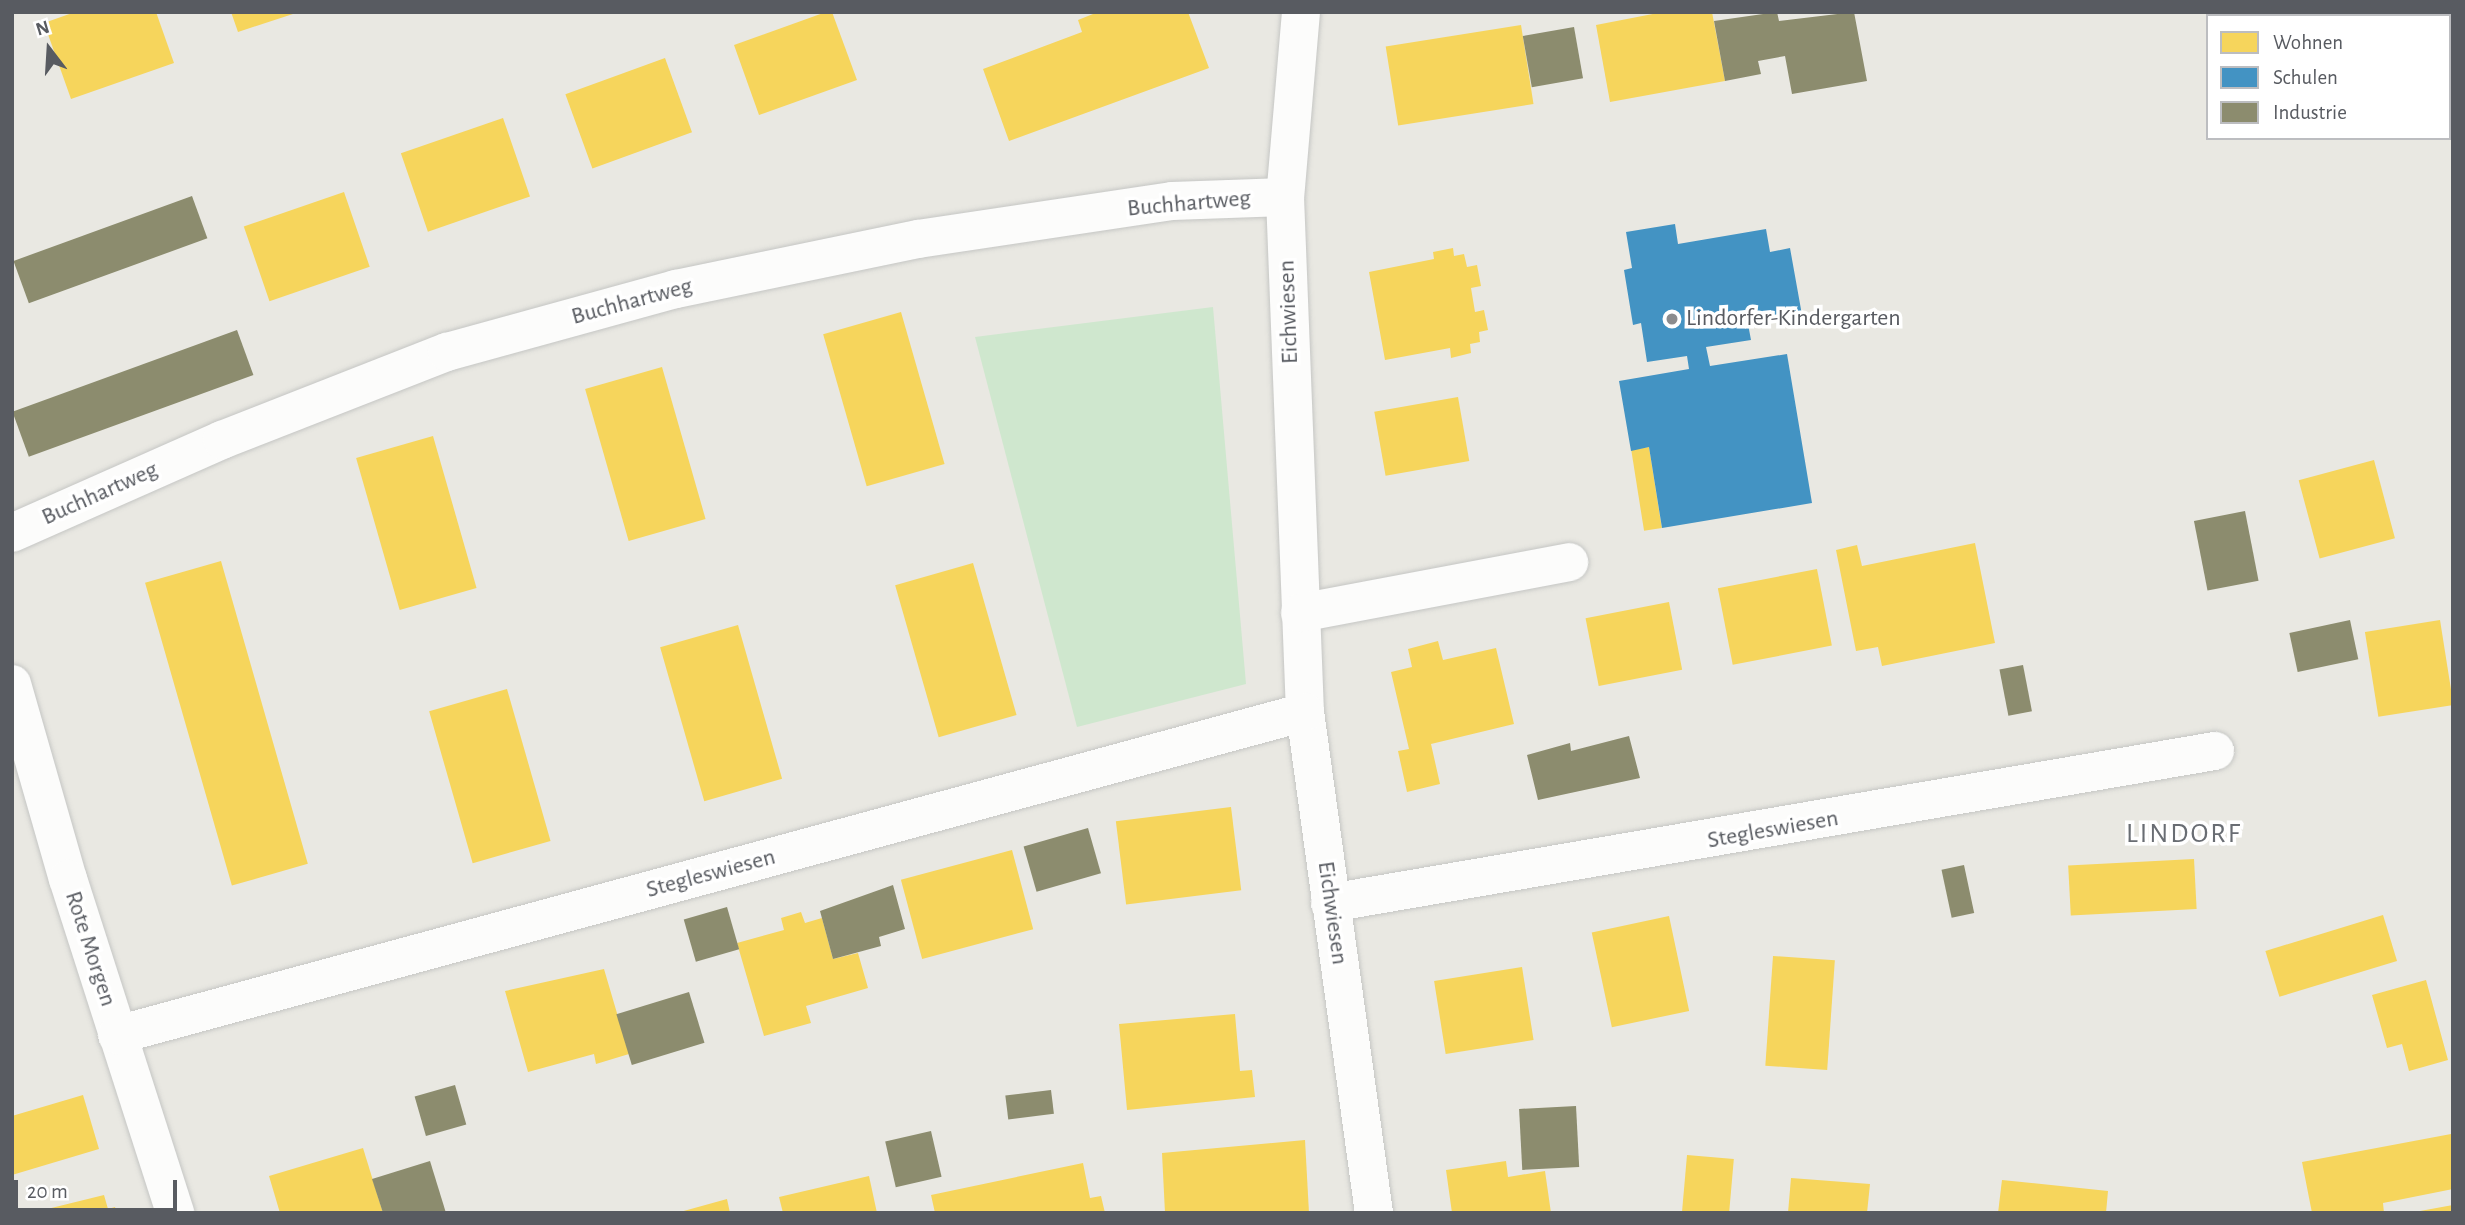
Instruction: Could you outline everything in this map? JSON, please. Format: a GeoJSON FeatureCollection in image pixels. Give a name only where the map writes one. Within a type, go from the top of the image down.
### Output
{"type":"FeatureCollection","features":[{"type":"Feature","properties":{"kind":"street","name":"Eichwiesen"},"geometry":{"type":"LineString","coordinates":[[1301,12],[1285,197],[1305,712],[1374,1213]]}},
{"type":"Feature","properties":{"kind":"street","name":"Buchhartweg"},"geometry":{"type":"LineString","coordinates":[[12,533],[222,440],[447,352],[676,289],[946,235],[1172,201],[1285,197]]}},
{"type":"Feature","properties":{"kind":"street"},"geometry":{"type":"LineString","coordinates":[[1300,612],[1569,562]]}},
{"type":"Feature","properties":{"kind":"street","name":"Rote Morgen"},"geometry":{"type":"LineString","coordinates":[[12,684],[117,1035],[175,1213]]}},
{"type":"Feature","properties":{"kind":"street","name":"Stegleswiesen"},"geometry":{"type":"LineString","coordinates":[[117,1035],[1305,712]]}},
{"type":"Feature","properties":{"kind":"street","name":"Stegleswiesen"},"geometry":{"type":"LineString","coordinates":[[1330,903],[2215,751]]}},
{"type":"Feature","properties":{"kind":"green space"},"geometry":{"type":"Polygon","coordinates":[[[1213,307],[1246,684],[1077,727],[975,337],[1213,307]]]}},
{"type":"Feature","properties":{"kind":"building: Wohnen"},"geometry":{"type":"Polygon","coordinates":[[[75,12],[156,12],[174,63],[71,99],[44,23],[75,12]]]}},
{"type":"Feature","properties":{"kind":"building: Wohnen"},"geometry":{"type":"Polygon","coordinates":[[[231,12],[296,12],[296,13],[238,32],[231,12]]]}},
{"type":"Feature","properties":{"kind":"building: Wohnen"},"geometry":{"type":"Polygon","coordinates":[[[832,12],[857,80],[759,115],[734,45],[832,12]]]}},
{"type":"Feature","properties":{"kind":"building: Wohnen"},"geometry":{"type":"Polygon","coordinates":[[[1098,12],[1188,12],[1209,68],[1009,141],[983,69],[1082,32],[1078,20],[1098,12]]]}},
{"type":"Feature","properties":{"kind":"building: Wohnen"},"geometry":{"type":"Polygon","coordinates":[[[1663,12],[1712,12],[1725,81],[1610,102],[1596,25],[1663,12]]]}},
{"type":"Feature","properties":{"kind":"building: Wohnen"},"geometry":{"type":"Polygon","coordinates":[[[1521,25],[1534,104],[1398,125],[1386,46],[1521,25]]]}},
{"type":"Feature","properties":{"kind":"building: Wohnen"},"geometry":{"type":"Polygon","coordinates":[[[665,58],[692,132],[592,168],[565,94],[665,58]]]}},
{"type":"Feature","properties":{"kind":"building: Wohnen"},"geometry":{"type":"Polygon","coordinates":[[[503,118],[530,196],[428,232],[401,153],[503,118]]]}},
{"type":"Feature","properties":{"kind":"building: Wohnen"},"geometry":{"type":"Polygon","coordinates":[[[344,192],[370,267],[269,301],[244,227],[344,192]]]}},
{"type":"Feature","properties":{"kind":"building: Wohnen"},"geometry":{"type":"Polygon","coordinates":[[[1453,248],[1454,256],[1464,254],[1467,267],[1477,265],[1481,286],[1471,288],[1475,312],[1484,310],[1488,330],[1479,332],[1480,342],[1470,344],[1471,353],[1451,358],[1450,348],[1385,360],[1369,272],[1434,259],[1433,252],[1453,248]]]}},
{"type":"Feature","properties":{"kind":"building: Wohnen"},"geometry":{"type":"Polygon","coordinates":[[[901,312],[945,464],[867,486],[823,334],[901,312]]]}},
{"type":"Feature","properties":{"kind":"building: Wohnen"},"geometry":{"type":"Polygon","coordinates":[[[662,367],[706,519],[629,541],[585,389],[662,367]]]}},
{"type":"Feature","properties":{"kind":"building: Wohnen"},"geometry":{"type":"Polygon","coordinates":[[[1458,397],[1469,461],[1386,476],[1374,412],[1458,397]]]}},
{"type":"Feature","properties":{"kind":"building: Wohnen"},"geometry":{"type":"Polygon","coordinates":[[[433,436],[477,588],[400,610],[356,458],[433,436]]]}},
{"type":"Feature","properties":{"kind":"building: Wohnen"},"geometry":{"type":"Polygon","coordinates":[[[1649,447],[1662,528],[1644,531],[1631,450],[1649,447]]]}},
{"type":"Feature","properties":{"kind":"building: Wohnen"},"geometry":{"type":"Polygon","coordinates":[[[2374,460],[2395,538],[2320,558],[2299,480],[2374,460]]]}},
{"type":"Feature","properties":{"kind":"building: Wohnen"},"geometry":{"type":"Polygon","coordinates":[[[1975,543],[1995,643],[1882,666],[1878,647],[1856,651],[1836,550],[1857,545],[1862,566],[1975,543]]]}},
{"type":"Feature","properties":{"kind":"building: Wohnen"},"geometry":{"type":"Polygon","coordinates":[[[221,561],[308,864],[232,886],[145,583],[221,561]]]}},
{"type":"Feature","properties":{"kind":"building: Wohnen"},"geometry":{"type":"Polygon","coordinates":[[[973,563],[1017,715],[939,737],[895,585],[973,563]]]}},
{"type":"Feature","properties":{"kind":"building: Wohnen"},"geometry":{"type":"Polygon","coordinates":[[[1817,569],[1832,646],[1733,665],[1718,588],[1817,569]]]}},
{"type":"Feature","properties":{"kind":"building: Wohnen"},"geometry":{"type":"Polygon","coordinates":[[[1669,602],[1682,670],[1599,686],[1586,618],[1669,602]]]}},
{"type":"Feature","properties":{"kind":"building: Wohnen"},"geometry":{"type":"Polygon","coordinates":[[[2440,620],[2453,705],[2378,717],[2365,632],[2440,620]]]}},
{"type":"Feature","properties":{"kind":"building: Wohnen"},"geometry":{"type":"Polygon","coordinates":[[[738,625],[782,779],[704,801],[660,647],[738,625]]]}},
{"type":"Feature","properties":{"kind":"building: Wohnen"},"geometry":{"type":"Polygon","coordinates":[[[1438,641],[1443,660],[1496,648],[1514,724],[1431,744],[1440,784],[1407,792],[1398,751],[1409,749],[1391,672],[1412,667],[1408,649],[1438,641]]]}},
{"type":"Feature","properties":{"kind":"building: Wohnen"},"geometry":{"type":"Polygon","coordinates":[[[507,689],[551,841],[473,863],[429,711],[507,689]]]}},
{"type":"Feature","properties":{"kind":"building: Wohnen"},"geometry":{"type":"Polygon","coordinates":[[[1231,807],[1241,890],[1126,905],[1116,821],[1231,807]]]}},
{"type":"Feature","properties":{"kind":"building: Wohnen"},"geometry":{"type":"Polygon","coordinates":[[[1012,850],[1033,929],[922,959],[901,880],[1012,850]]]}},
{"type":"Feature","properties":{"kind":"building: Wohnen"},"geometry":{"type":"Polygon","coordinates":[[[2194,859],[2197,909],[2071,916],[2068,866],[2194,859]]]}},
{"type":"Feature","properties":{"kind":"building: Wohnen"},"geometry":{"type":"Polygon","coordinates":[[[801,912],[805,923],[822,918],[833,959],[858,953],[868,988],[806,1006],[811,1023],[764,1036],[737,943],[784,930],[781,918],[801,912]]]}},
{"type":"Feature","properties":{"kind":"building: Wohnen"},"geometry":{"type":"Polygon","coordinates":[[[2383,915],[2397,961],[2279,997],[2265,951],[2383,915]]]}},
{"type":"Feature","properties":{"kind":"building: Wohnen"},"geometry":{"type":"Polygon","coordinates":[[[1669,916],[1689,1011],[1612,1027],[1592,932],[1669,916]]]}},
{"type":"Feature","properties":{"kind":"building: Wohnen"},"geometry":{"type":"Polygon","coordinates":[[[1773,956],[1835,960],[1827,1070],[1765,1066],[1773,956]]]}},
{"type":"Feature","properties":{"kind":"building: Wohnen"},"geometry":{"type":"Polygon","coordinates":[[[1522,967],[1534,1040],[1446,1054],[1434,981],[1522,967]]]}},
{"type":"Feature","properties":{"kind":"building: Wohnen"},"geometry":{"type":"Polygon","coordinates":[[[604,969],[629,1054],[596,1064],[594,1054],[528,1072],[505,991],[604,969]]]}},
{"type":"Feature","properties":{"kind":"building: Wohnen"},"geometry":{"type":"Polygon","coordinates":[[[2426,980],[2448,1060],[2409,1071],[2402,1044],[2387,1048],[2372,995],[2426,980]]]}},
{"type":"Feature","properties":{"kind":"building: Wohnen"},"geometry":{"type":"Polygon","coordinates":[[[1235,1014],[1240,1071],[1252,1070],[1255,1097],[1127,1110],[1119,1024],[1235,1014]]]}},
{"type":"Feature","properties":{"kind":"building: Wohnen"},"geometry":{"type":"Polygon","coordinates":[[[83,1095],[99,1149],[12,1175],[12,1116],[83,1095]]]}},
{"type":"Feature","properties":{"kind":"building: Wohnen"},"geometry":{"type":"Polygon","coordinates":[[[2451,1134],[2453,1189],[2383,1203],[2384,1213],[2312,1213],[2302,1162],[2451,1134]]]}},
{"type":"Feature","properties":{"kind":"building: Wohnen"},"geometry":{"type":"Polygon","coordinates":[[[1305,1140],[1309,1213],[1165,1213],[1162,1153],[1305,1140]]]}},
{"type":"Feature","properties":{"kind":"building: Wohnen"},"geometry":{"type":"Polygon","coordinates":[[[363,1148],[383,1213],[280,1213],[269,1176],[363,1148]]]}},
{"type":"Feature","properties":{"kind":"building: Wohnen"},"geometry":{"type":"Polygon","coordinates":[[[1687,1155],[1734,1159],[1729,1213],[1682,1213],[1687,1155]]]}},
{"type":"Feature","properties":{"kind":"building: Wohnen"},"geometry":{"type":"Polygon","coordinates":[[[1506,1161],[1508,1177],[1545,1171],[1551,1213],[1452,1213],[1446,1170],[1506,1161]]]}},
{"type":"Feature","properties":{"kind":"building: Wohnen"},"geometry":{"type":"Polygon","coordinates":[[[1083,1163],[1090,1198],[1101,1196],[1105,1213],[935,1213],[931,1195],[1083,1163]]]}},
{"type":"Feature","properties":{"kind":"building: Wohnen"},"geometry":{"type":"Polygon","coordinates":[[[869,1176],[877,1213],[783,1213],[779,1197],[869,1176]]]}},
{"type":"Feature","properties":{"kind":"building: Wohnen"},"geometry":{"type":"Polygon","coordinates":[[[1791,1178],[1870,1184],[1867,1213],[1788,1213],[1791,1178]]]}},
{"type":"Feature","properties":{"kind":"building: Wohnen"},"geometry":{"type":"Polygon","coordinates":[[[2002,1180],[2108,1191],[2106,1213],[1998,1213],[2002,1180]]]}},
{"type":"Feature","properties":{"kind":"building: Wohnen"},"geometry":{"type":"Polygon","coordinates":[[[104,1195],[108,1209],[115,1207],[117,1213],[31,1213],[104,1195]]]}},
{"type":"Feature","properties":{"kind":"building: Wohnen"},"geometry":{"type":"Polygon","coordinates":[[[727,1199],[730,1213],[680,1213],[680,1212],[727,1199]]]}},
{"type":"Feature","properties":{"kind":"building: Wohnen"},"geometry":{"type":"Polygon","coordinates":[[[2453,1205],[2453,1213],[2420,1213],[2420,1211],[2453,1205]]]}},
{"type":"Feature","properties":{"kind":"building: Schulen"},"geometry":{"type":"Polygon","coordinates":[[[1675,224],[1678,244],[1766,229],[1770,252],[1790,248],[1802,315],[1748,324],[1751,340],[1706,347],[1710,366],[1787,354],[1812,503],[1662,528],[1649,447],[1631,451],[1619,381],[1689,369],[1687,356],[1647,362],[1641,323],[1633,325],[1624,270],[1632,268],[1626,232],[1675,224]]]}},
{"type":"Feature","properties":{"kind":"building: Industrie"},"geometry":{"type":"Polygon","coordinates":[[[1777,12],[1779,21],[1854,12],[1867,81],[1792,94],[1785,56],[1758,61],[1761,74],[1725,81],[1714,21],[1777,12]]]}},
{"type":"Feature","properties":{"kind":"building: Industrie"},"geometry":{"type":"Polygon","coordinates":[[[1574,27],[1583,78],[1532,87],[1523,36],[1574,27]]]}},
{"type":"Feature","properties":{"kind":"building: Industrie"},"geometry":{"type":"Polygon","coordinates":[[[192,196],[207,238],[29,303],[13,261],[192,196]]]}},
{"type":"Feature","properties":{"kind":"building: Industrie"},"geometry":{"type":"Polygon","coordinates":[[[237,330],[253,375],[29,457],[12,412],[237,330]]]}},
{"type":"Feature","properties":{"kind":"building: Industrie"},"geometry":{"type":"Polygon","coordinates":[[[2245,511],[2259,581],[2208,591],[2194,521],[2245,511]]]}},
{"type":"Feature","properties":{"kind":"building: Industrie"},"geometry":{"type":"Polygon","coordinates":[[[2350,620],[2358,659],[2298,672],[2289,633],[2350,620]]]}},
{"type":"Feature","properties":{"kind":"building: Industrie"},"geometry":{"type":"Polygon","coordinates":[[[2023,665],[2032,711],[2008,716],[1999,670],[2023,665]]]}},
{"type":"Feature","properties":{"kind":"building: Industrie"},"geometry":{"type":"Polygon","coordinates":[[[1629,736],[1640,778],[1538,800],[1527,755],[1570,743],[1571,751],[1629,736]]]}},
{"type":"Feature","properties":{"kind":"building: Industrie"},"geometry":{"type":"Polygon","coordinates":[[[1088,828],[1101,873],[1037,892],[1024,846],[1088,828]]]}},
{"type":"Feature","properties":{"kind":"building: Industrie"},"geometry":{"type":"Polygon","coordinates":[[[1964,865],[1974,913],[1952,918],[1942,870],[1964,865]]]}},
{"type":"Feature","properties":{"kind":"building: Industrie"},"geometry":{"type":"Polygon","coordinates":[[[893,885],[905,929],[879,937],[881,946],[833,959],[820,911],[893,885]]]}},
{"type":"Feature","properties":{"kind":"building: Industrie"},"geometry":{"type":"Polygon","coordinates":[[[727,907],[739,949],[696,962],[684,919],[727,907]]]}},
{"type":"Feature","properties":{"kind":"building: Industrie"},"geometry":{"type":"Polygon","coordinates":[[[689,992],[704,1043],[632,1065],[616,1014],[689,992]]]}},
{"type":"Feature","properties":{"kind":"building: Industrie"},"geometry":{"type":"Polygon","coordinates":[[[455,1085],[466,1124],[426,1136],[415,1097],[455,1085]]]}},
{"type":"Feature","properties":{"kind":"building: Industrie"},"geometry":{"type":"Polygon","coordinates":[[[1051,1090],[1054,1114],[1008,1119],[1005,1096],[1051,1090]]]}},
{"type":"Feature","properties":{"kind":"building: Industrie"},"geometry":{"type":"Polygon","coordinates":[[[1576,1106],[1579,1167],[1522,1170],[1519,1109],[1576,1106]]]}},
{"type":"Feature","properties":{"kind":"building: Industrie"},"geometry":{"type":"Polygon","coordinates":[[[931,1131],[942,1177],[896,1187],[885,1142],[931,1131]]]}},
{"type":"Feature","properties":{"kind":"building: Industrie"},"geometry":{"type":"Polygon","coordinates":[[[430,1161],[446,1213],[383,1213],[372,1179],[430,1161]]]}},
{"type":"Feature","properties":{"kind":"place","name":"Lindorfer-Kindergarten"},"geometry":{"type":"Point","coordinates":[1672,319]}},
{"type":"Feature","properties":{"kind":"district","name":"LINDORF"},"geometry":{"type":"Point","coordinates":[2184,834]}}]}
